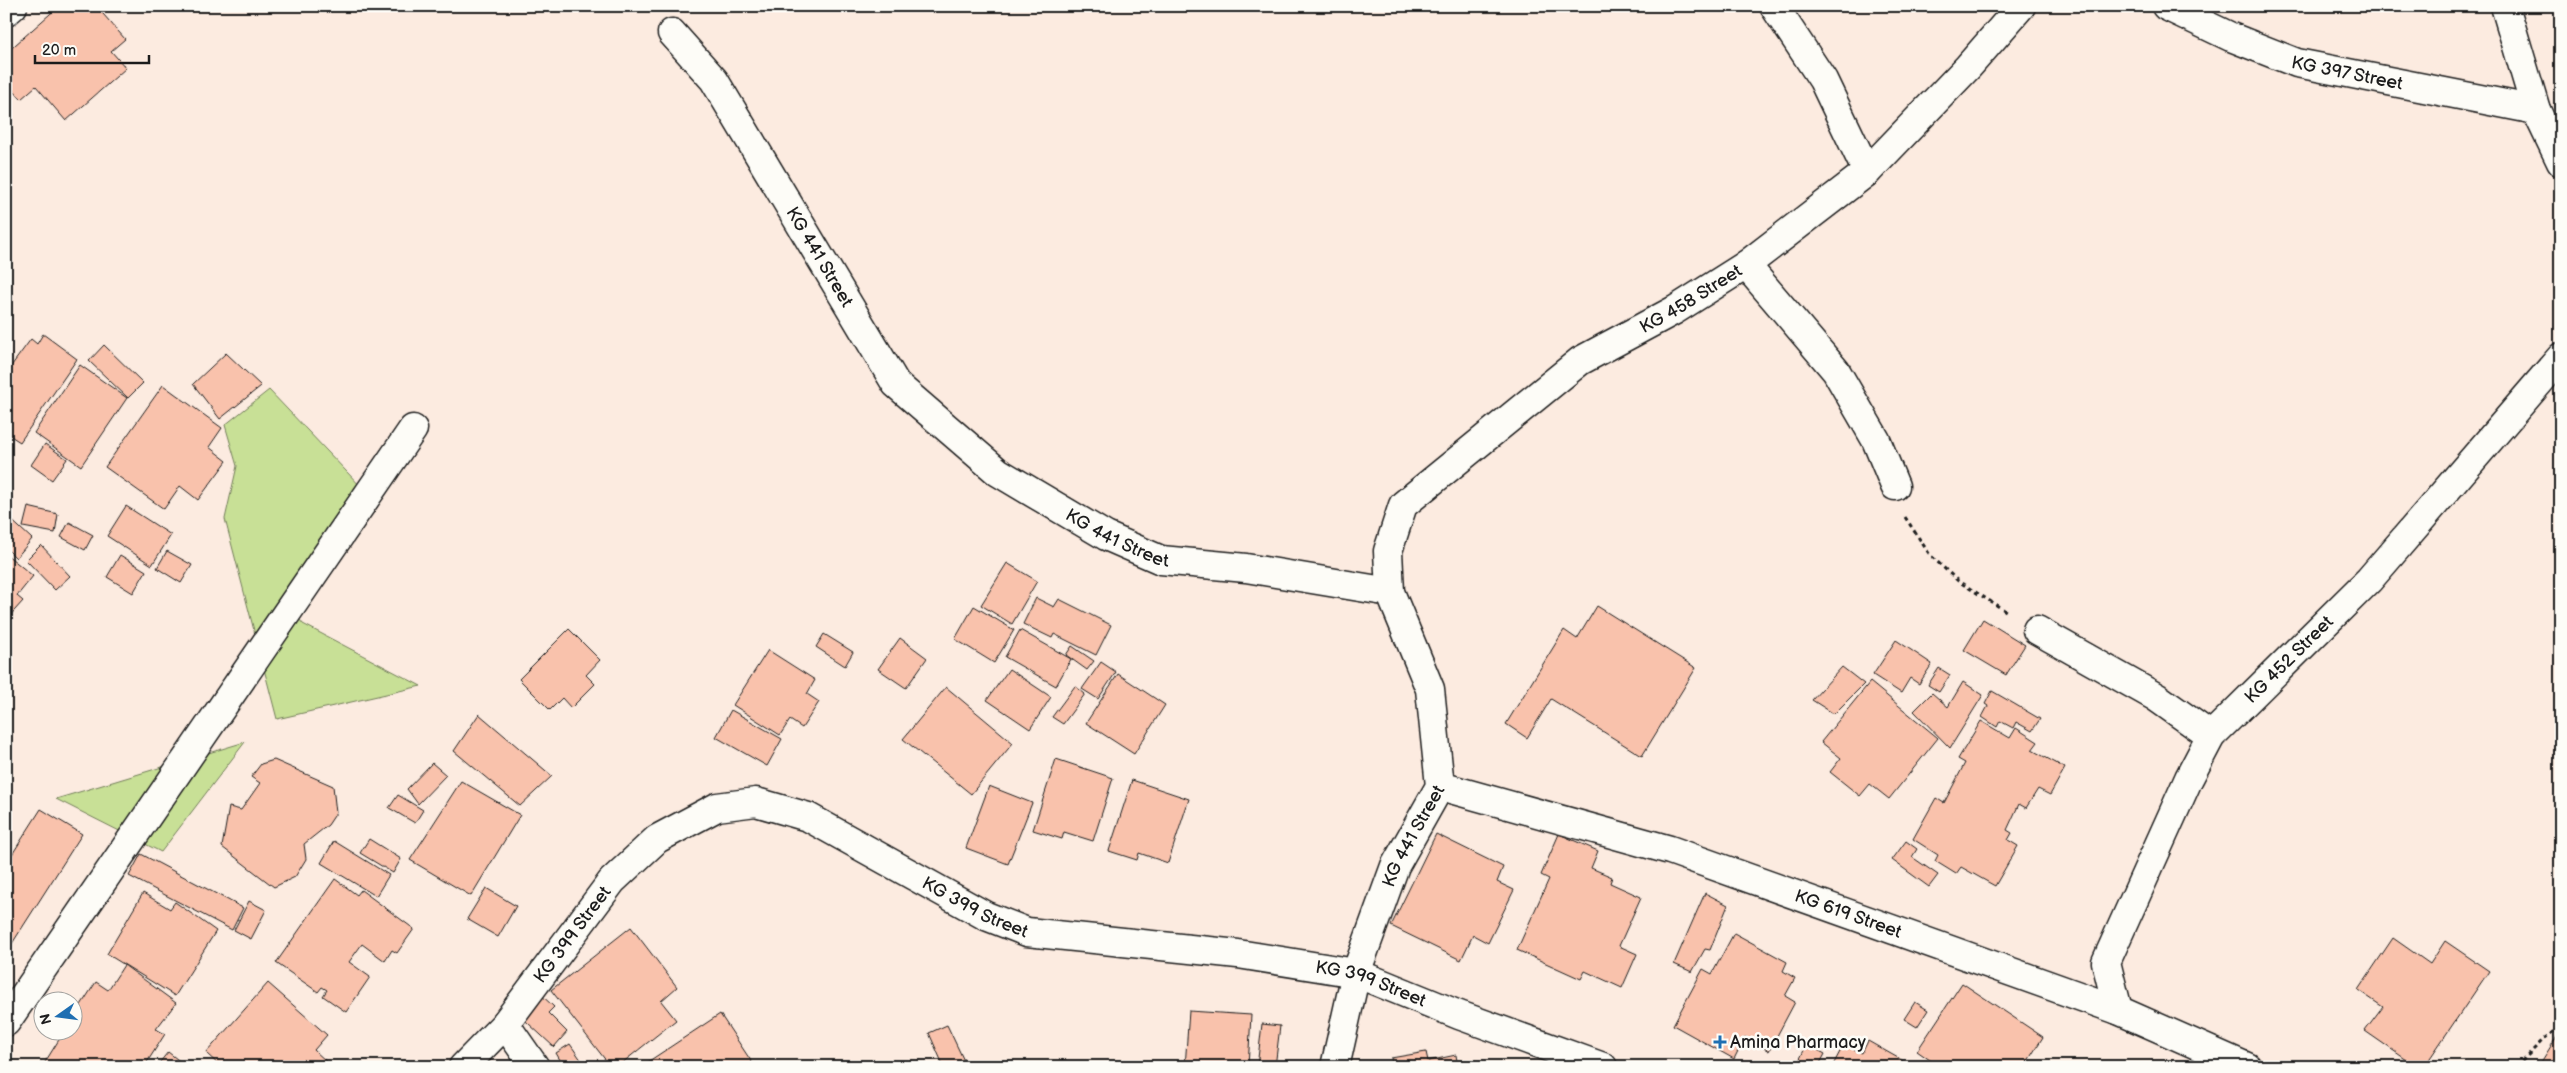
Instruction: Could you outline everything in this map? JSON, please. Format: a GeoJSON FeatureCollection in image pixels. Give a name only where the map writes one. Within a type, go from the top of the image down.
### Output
{"type":"FeatureCollection","features":[{"type":"Feature","properties":{"kind":"street"},"geometry":{"type":"LineString","coordinates":[[6,12],[13,6]]}},
{"type":"Feature","properties":{"kind":"street"},"geometry":{"type":"LineString","coordinates":[[1774,6],[1823,80],[1867,172]]}},
{"type":"Feature","properties":{"kind":"street","name":"KG 458 Street"},"geometry":{"type":"LineString","coordinates":[[1390,592],[1388,551],[1403,505],[1580,361],[1675,310],[1746,265],[1867,172],[1968,67],[2021,6]]}},
{"type":"Feature","properties":{"kind":"street","name":"KG 397 Street"},"geometry":{"type":"LineString","coordinates":[[2166,6],[2231,37],[2298,63],[2536,110]]}},
{"type":"Feature","properties":{"kind":"street"},"geometry":{"type":"LineString","coordinates":[[2506,6],[2536,110],[2561,162]]}},
{"type":"Feature","properties":{"kind":"street","name":"KG 441 Street"},"geometry":{"type":"LineString","coordinates":[[672,33],[714,80],[896,384],[998,472],[1106,536],[1161,560],[1246,568],[1390,592],[1430,689],[1440,786],[1395,866],[1356,973],[1335,1067]]}},
{"type":"Feature","properties":{"kind":"street"},"geometry":{"type":"LineString","coordinates":[[1746,265],[1836,371],[1876,440],[1895,486]]}},
{"type":"Feature","properties":{"kind":"street","name":"KG 452 Street"},"geometry":{"type":"LineString","coordinates":[[2118,1010],[2106,962],[2189,778],[2212,736],[2369,580],[2561,357]]}},
{"type":"Feature","properties":{"kind":"street"},"geometry":{"type":"LineString","coordinates":[[6,1022],[412,429]]}},
{"type":"Feature","properties":{"kind":"street"},"geometry":{"type":"LineString","coordinates":[[2037,630],[2156,697],[2212,736]]}},
{"type":"Feature","properties":{"kind":"street","name":"KG 619 Street"},"geometry":{"type":"LineString","coordinates":[[1440,786],[1670,850],[2118,1010],[2247,1067]]}},
{"type":"Feature","properties":{"kind":"street","name":"KG 399 Street"},"geometry":{"type":"LineString","coordinates":[[463,1067],[505,1024],[612,881],[657,839],[717,807],[756,802],[808,817],[986,916],[1026,932],[1238,954],[1356,973],[1459,1015],[1603,1067]]}},
{"type":"Feature","properties":{"kind":"street"},"geometry":{"type":"LineString","coordinates":[[505,1024],[534,1067]]}},
{"type":"Feature","properties":{"kind":"path"},"geometry":{"type":"LineString","coordinates":[[1895,486],[1907,521],[1930,555],[1958,582],[2037,630]]}},
{"type":"Feature","properties":{"kind":"path"},"geometry":{"type":"LineString","coordinates":[[2516,1067],[2545,1038],[2561,1026]]}},
{"type":"Feature","properties":{"kind":"green space"},"geometry":{"type":"Polygon","coordinates":[[[269,390],[365,491],[297,616],[303,624],[421,686],[277,719],[225,519],[237,466],[225,425],[269,390]]]}},
{"type":"Feature","properties":{"kind":"green space"},"geometry":{"type":"Polygon","coordinates":[[[245,742],[161,852],[56,799],[245,742]]]}},
{"type":"Feature","properties":{"kind":"building"},"geometry":{"type":"Polygon","coordinates":[[[59,6],[73,6],[78,12],[84,6],[96,6],[125,39],[111,51],[126,68],[66,121],[36,86],[21,99],[6,82],[6,53],[59,6]]]}},
{"type":"Feature","properties":{"kind":"building"},"geometry":{"type":"Polygon","coordinates":[[[43,334],[77,359],[20,442],[6,433],[6,388],[9,384],[6,383],[6,373],[31,339],[37,344],[43,334]]]}},
{"type":"Feature","properties":{"kind":"building"},"geometry":{"type":"Polygon","coordinates":[[[104,345],[143,383],[128,398],[89,361],[104,345]]]}},
{"type":"Feature","properties":{"kind":"building"},"geometry":{"type":"Polygon","coordinates":[[[226,353],[261,386],[220,419],[193,384],[226,353]]]}},
{"type":"Feature","properties":{"kind":"building"},"geometry":{"type":"Polygon","coordinates":[[[80,365],[127,398],[81,466],[34,433],[80,365]]]}},
{"type":"Feature","properties":{"kind":"building"},"geometry":{"type":"Polygon","coordinates":[[[163,385],[222,428],[209,447],[227,461],[198,500],[180,486],[164,509],[105,467],[163,385]]]}},
{"type":"Feature","properties":{"kind":"building"},"geometry":{"type":"Polygon","coordinates":[[[45,444],[67,459],[52,480],[31,465],[45,444]]]}},
{"type":"Feature","properties":{"kind":"building"},"geometry":{"type":"Polygon","coordinates":[[[126,506],[171,535],[152,565],[107,536],[126,506]]]}},
{"type":"Feature","properties":{"kind":"building"},"geometry":{"type":"Polygon","coordinates":[[[28,507],[58,514],[55,533],[23,527],[28,507]]]}},
{"type":"Feature","properties":{"kind":"building"},"geometry":{"type":"Polygon","coordinates":[[[6,515],[32,539],[16,558],[6,548],[6,515]]]}},
{"type":"Feature","properties":{"kind":"building"},"geometry":{"type":"Polygon","coordinates":[[[69,522],[93,535],[85,550],[61,537],[69,522]]]}},
{"type":"Feature","properties":{"kind":"building"},"geometry":{"type":"Polygon","coordinates":[[[41,545],[70,576],[55,590],[26,560],[41,545]]]}},
{"type":"Feature","properties":{"kind":"building"},"geometry":{"type":"Polygon","coordinates":[[[167,551],[192,565],[181,583],[157,568],[167,551]]]}},
{"type":"Feature","properties":{"kind":"building"},"geometry":{"type":"Polygon","coordinates":[[[6,554],[33,576],[17,596],[23,601],[6,620],[6,554]]]}},
{"type":"Feature","properties":{"kind":"building"},"geometry":{"type":"Polygon","coordinates":[[[120,555],[146,571],[133,593],[107,577],[120,555]]]}},
{"type":"Feature","properties":{"kind":"building"},"geometry":{"type":"Polygon","coordinates":[[[1007,563],[1037,581],[1012,624],[981,605],[1007,563]]]}},
{"type":"Feature","properties":{"kind":"building"},"geometry":{"type":"Polygon","coordinates":[[[1036,598],[1054,607],[1059,599],[1111,625],[1096,655],[1054,634],[1052,638],[1023,624],[1036,598]]]}},
{"type":"Feature","properties":{"kind":"building"},"geometry":{"type":"Polygon","coordinates":[[[974,606],[1014,630],[994,663],[955,639],[974,606]]]}},
{"type":"Feature","properties":{"kind":"building"},"geometry":{"type":"Polygon","coordinates":[[[1597,606],[1696,668],[1642,756],[1551,699],[1527,738],[1506,724],[1564,630],[1577,639],[1597,606]]]}},
{"type":"Feature","properties":{"kind":"building"},"geometry":{"type":"Polygon","coordinates":[[[1983,619],[2025,645],[2006,675],[1964,650],[1983,619]]]}},
{"type":"Feature","properties":{"kind":"building"},"geometry":{"type":"Polygon","coordinates":[[[569,629],[600,660],[586,675],[595,684],[571,708],[562,698],[550,710],[519,679],[569,629]]]}},
{"type":"Feature","properties":{"kind":"building"},"geometry":{"type":"Polygon","coordinates":[[[1020,630],[1071,659],[1056,686],[1005,657],[1020,630]]]}},
{"type":"Feature","properties":{"kind":"building"},"geometry":{"type":"Polygon","coordinates":[[[824,634],[853,652],[845,666],[816,647],[824,634]]]}},
{"type":"Feature","properties":{"kind":"building"},"geometry":{"type":"Polygon","coordinates":[[[900,638],[927,658],[906,688],[878,669],[900,638]]]}},
{"type":"Feature","properties":{"kind":"building"},"geometry":{"type":"Polygon","coordinates":[[[1896,640],[1932,664],[1919,684],[1910,678],[1901,693],[1873,675],[1896,640]]]}},
{"type":"Feature","properties":{"kind":"building"},"geometry":{"type":"Polygon","coordinates":[[[1072,646],[1094,661],[1087,670],[1066,655],[1072,646]]]}},
{"type":"Feature","properties":{"kind":"building"},"geometry":{"type":"Polygon","coordinates":[[[768,650],[815,680],[807,694],[819,702],[802,728],[790,720],[780,735],[733,705],[768,650]]]}},
{"type":"Feature","properties":{"kind":"building"},"geometry":{"type":"Polygon","coordinates":[[[1101,662],[1116,672],[1098,699],[1082,689],[1101,662]]]}},
{"type":"Feature","properties":{"kind":"building"},"geometry":{"type":"Polygon","coordinates":[[[1842,667],[1864,684],[1834,714],[1812,700],[1842,667]]]}},
{"type":"Feature","properties":{"kind":"building"},"geometry":{"type":"Polygon","coordinates":[[[1939,668],[1950,675],[1939,692],[1928,685],[1939,668]]]}},
{"type":"Feature","properties":{"kind":"building"},"geometry":{"type":"Polygon","coordinates":[[[1009,669],[1051,697],[1030,729],[987,700],[1009,669]]]}},
{"type":"Feature","properties":{"kind":"building"},"geometry":{"type":"Polygon","coordinates":[[[1118,674],[1165,705],[1134,754],[1086,723],[1118,674]]]}},
{"type":"Feature","properties":{"kind":"building"},"geometry":{"type":"Polygon","coordinates":[[[1870,682],[1938,738],[1889,799],[1870,784],[1860,796],[1830,772],[1841,758],[1821,742],[1870,682]]]}},
{"type":"Feature","properties":{"kind":"building"},"geometry":{"type":"Polygon","coordinates":[[[1963,682],[1983,695],[1950,748],[1914,711],[1932,693],[1948,707],[1963,682]]]}},
{"type":"Feature","properties":{"kind":"building"},"geometry":{"type":"Polygon","coordinates":[[[1075,686],[1085,694],[1063,724],[1052,717],[1075,686]]]}},
{"type":"Feature","properties":{"kind":"building"},"geometry":{"type":"Polygon","coordinates":[[[946,687],[1013,743],[971,794],[903,739],[946,687]]]}},
{"type":"Feature","properties":{"kind":"building"},"geometry":{"type":"Polygon","coordinates":[[[1992,691],[2040,719],[2032,731],[2016,722],[2013,728],[2000,721],[1997,727],[1982,717],[1988,706],[1985,704],[1992,691]]]}},
{"type":"Feature","properties":{"kind":"building"},"geometry":{"type":"Polygon","coordinates":[[[731,710],[782,739],[767,766],[716,737],[731,710]]]}},
{"type":"Feature","properties":{"kind":"building"},"geometry":{"type":"Polygon","coordinates":[[[479,714],[552,776],[520,806],[454,751],[479,714]]]}},
{"type":"Feature","properties":{"kind":"building"},"geometry":{"type":"Polygon","coordinates":[[[1981,721],[2010,738],[2016,728],[2038,742],[2032,750],[2065,768],[2050,795],[2038,789],[2026,808],[2019,804],[2007,830],[2012,833],[2008,840],[2018,846],[1995,886],[1961,867],[1956,874],[1935,861],[1938,855],[1913,839],[1936,798],[1944,803],[1965,763],[1958,759],[1981,721]]]}},
{"type":"Feature","properties":{"kind":"building"},"geometry":{"type":"Polygon","coordinates":[[[1056,759],[1113,778],[1093,841],[1064,832],[1062,839],[1033,830],[1056,759]]]}},
{"type":"Feature","properties":{"kind":"building"},"geometry":{"type":"Polygon","coordinates":[[[274,760],[333,786],[336,813],[328,825],[304,844],[306,859],[295,877],[274,887],[222,847],[229,807],[241,810],[260,783],[251,777],[261,764],[274,760]]]}},
{"type":"Feature","properties":{"kind":"building"},"geometry":{"type":"Polygon","coordinates":[[[432,763],[446,775],[418,804],[407,789],[432,763]]]}},
{"type":"Feature","properties":{"kind":"building"},"geometry":{"type":"Polygon","coordinates":[[[1132,780],[1189,799],[1168,863],[1139,853],[1137,860],[1109,851],[1132,780]]]}},
{"type":"Feature","properties":{"kind":"building"},"geometry":{"type":"Polygon","coordinates":[[[461,781],[520,815],[471,896],[410,860],[461,781]]]}},
{"type":"Feature","properties":{"kind":"building"},"geometry":{"type":"Polygon","coordinates":[[[989,786],[1032,803],[1008,864],[966,848],[989,786]]]}},
{"type":"Feature","properties":{"kind":"building"},"geometry":{"type":"Polygon","coordinates":[[[398,795],[423,810],[415,823],[389,808],[398,795]]]}},
{"type":"Feature","properties":{"kind":"building"},"geometry":{"type":"Polygon","coordinates":[[[41,809],[82,834],[6,953],[6,864],[41,809]]]}},
{"type":"Feature","properties":{"kind":"building"},"geometry":{"type":"Polygon","coordinates":[[[1436,834],[1503,867],[1497,882],[1514,890],[1488,943],[1473,935],[1461,960],[1391,926],[1436,834]]]}},
{"type":"Feature","properties":{"kind":"building"},"geometry":{"type":"Polygon","coordinates":[[[1559,834],[1598,851],[1591,868],[1612,877],[1610,883],[1641,897],[1619,946],[1637,954],[1622,988],[1585,971],[1581,979],[1517,950],[1549,879],[1541,875],[1559,834]]]}},
{"type":"Feature","properties":{"kind":"building"},"geometry":{"type":"Polygon","coordinates":[[[369,839],[401,859],[393,873],[360,853],[369,839]]]}},
{"type":"Feature","properties":{"kind":"building"},"geometry":{"type":"Polygon","coordinates":[[[334,841],[389,875],[376,896],[321,863],[334,841]]]}},
{"type":"Feature","properties":{"kind":"building"},"geometry":{"type":"Polygon","coordinates":[[[1906,841],[1917,849],[1912,857],[1938,875],[1929,887],[1892,860],[1906,841]]]}},
{"type":"Feature","properties":{"kind":"building"},"geometry":{"type":"Polygon","coordinates":[[[141,854],[243,908],[232,930],[129,876],[141,854]]]}},
{"type":"Feature","properties":{"kind":"building"},"geometry":{"type":"Polygon","coordinates":[[[335,879],[357,895],[361,890],[414,929],[397,953],[392,950],[385,961],[362,944],[349,962],[370,977],[346,1012],[323,996],[327,990],[322,987],[318,992],[276,963],[335,879]]]}},
{"type":"Feature","properties":{"kind":"building"},"geometry":{"type":"Polygon","coordinates":[[[486,888],[516,906],[498,937],[467,919],[486,888]]]}},
{"type":"Feature","properties":{"kind":"building"},"geometry":{"type":"Polygon","coordinates":[[[143,893],[170,909],[175,902],[216,931],[175,996],[107,954],[143,893]]]}},
{"type":"Feature","properties":{"kind":"building"},"geometry":{"type":"Polygon","coordinates":[[[1705,893],[1728,905],[1710,950],[1705,949],[1692,972],[1674,964],[1705,893]]]}},
{"type":"Feature","properties":{"kind":"building"},"geometry":{"type":"Polygon","coordinates":[[[249,901],[266,910],[251,939],[234,930],[249,901]]]}},
{"type":"Feature","properties":{"kind":"building"},"geometry":{"type":"Polygon","coordinates":[[[631,927],[677,987],[661,1001],[676,1020],[617,1067],[611,1067],[551,990],[631,927]]]}},
{"type":"Feature","properties":{"kind":"building"},"geometry":{"type":"Polygon","coordinates":[[[1734,933],[1787,962],[1783,971],[1795,978],[1785,996],[1795,1002],[1769,1051],[1745,1037],[1734,1059],[1673,1025],[1703,969],[1712,974],[1734,933]]]}},
{"type":"Feature","properties":{"kind":"building"},"geometry":{"type":"Polygon","coordinates":[[[2393,938],[2430,964],[2445,941],[2489,971],[2424,1067],[2417,1067],[2365,1031],[2383,1007],[2358,990],[2393,938]]]}},
{"type":"Feature","properties":{"kind":"building"},"geometry":{"type":"Polygon","coordinates":[[[124,965],[176,1003],[156,1029],[165,1034],[144,1067],[42,1067],[59,1040],[82,1040],[82,1004],[96,982],[108,990],[124,965]]]}},
{"type":"Feature","properties":{"kind":"building"},"geometry":{"type":"Polygon","coordinates":[[[268,983],[327,1035],[314,1050],[327,1062],[322,1067],[221,1067],[206,1053],[268,983]]]}},
{"type":"Feature","properties":{"kind":"building"},"geometry":{"type":"Polygon","coordinates":[[[1962,983],[2043,1037],[2024,1067],[1940,1067],[1917,1051],[1962,983]]]}},
{"type":"Feature","properties":{"kind":"building"},"geometry":{"type":"Polygon","coordinates":[[[536,990],[554,1007],[548,1013],[567,1032],[554,1047],[516,1012],[536,990]]]}},
{"type":"Feature","properties":{"kind":"building"},"geometry":{"type":"Polygon","coordinates":[[[1915,1002],[1928,1010],[1917,1027],[1904,1019],[1915,1002]]]}},
{"type":"Feature","properties":{"kind":"building"},"geometry":{"type":"Polygon","coordinates":[[[1189,1011],[1251,1015],[1248,1067],[1185,1067],[1189,1011]]]}},
{"type":"Feature","properties":{"kind":"building"},"geometry":{"type":"Polygon","coordinates":[[[720,1014],[755,1067],[640,1067],[720,1014]]]}},
{"type":"Feature","properties":{"kind":"building"},"geometry":{"type":"Polygon","coordinates":[[[1262,1024],[1280,1026],[1275,1067],[1257,1067],[1262,1024]]]}},
{"type":"Feature","properties":{"kind":"building"},"geometry":{"type":"Polygon","coordinates":[[[947,1025],[967,1067],[944,1067],[929,1033],[947,1025]]]}},
{"type":"Feature","properties":{"kind":"building"},"geometry":{"type":"Polygon","coordinates":[[[2561,1030],[2561,1060],[2557,1067],[2538,1067],[2561,1030]]]}},
{"type":"Feature","properties":{"kind":"building"},"geometry":{"type":"Polygon","coordinates":[[[1868,1041],[1914,1067],[1832,1067],[1844,1044],[1862,1053],[1868,1041]]]}},
{"type":"Feature","properties":{"kind":"building"},"geometry":{"type":"Polygon","coordinates":[[[570,1044],[586,1067],[561,1067],[563,1065],[556,1053],[570,1044]]]}},
{"type":"Feature","properties":{"kind":"building"},"geometry":{"type":"Polygon","coordinates":[[[1807,1044],[1825,1054],[1818,1067],[1796,1067],[1807,1044]]]}},
{"type":"Feature","properties":{"kind":"building"},"geometry":{"type":"Polygon","coordinates":[[[168,1052],[187,1067],[156,1067],[168,1052]]]}},
{"type":"Feature","properties":{"kind":"building"},"geometry":{"type":"Polygon","coordinates":[[[1426,1052],[1428,1061],[1456,1055],[1458,1067],[1392,1067],[1391,1058],[1426,1052]]]}},
{"type":"Feature","properties":{"kind":"place","name":"Amina Pharmacy"},"geometry":{"type":"Point","coordinates":[1720,1042]}}]}
